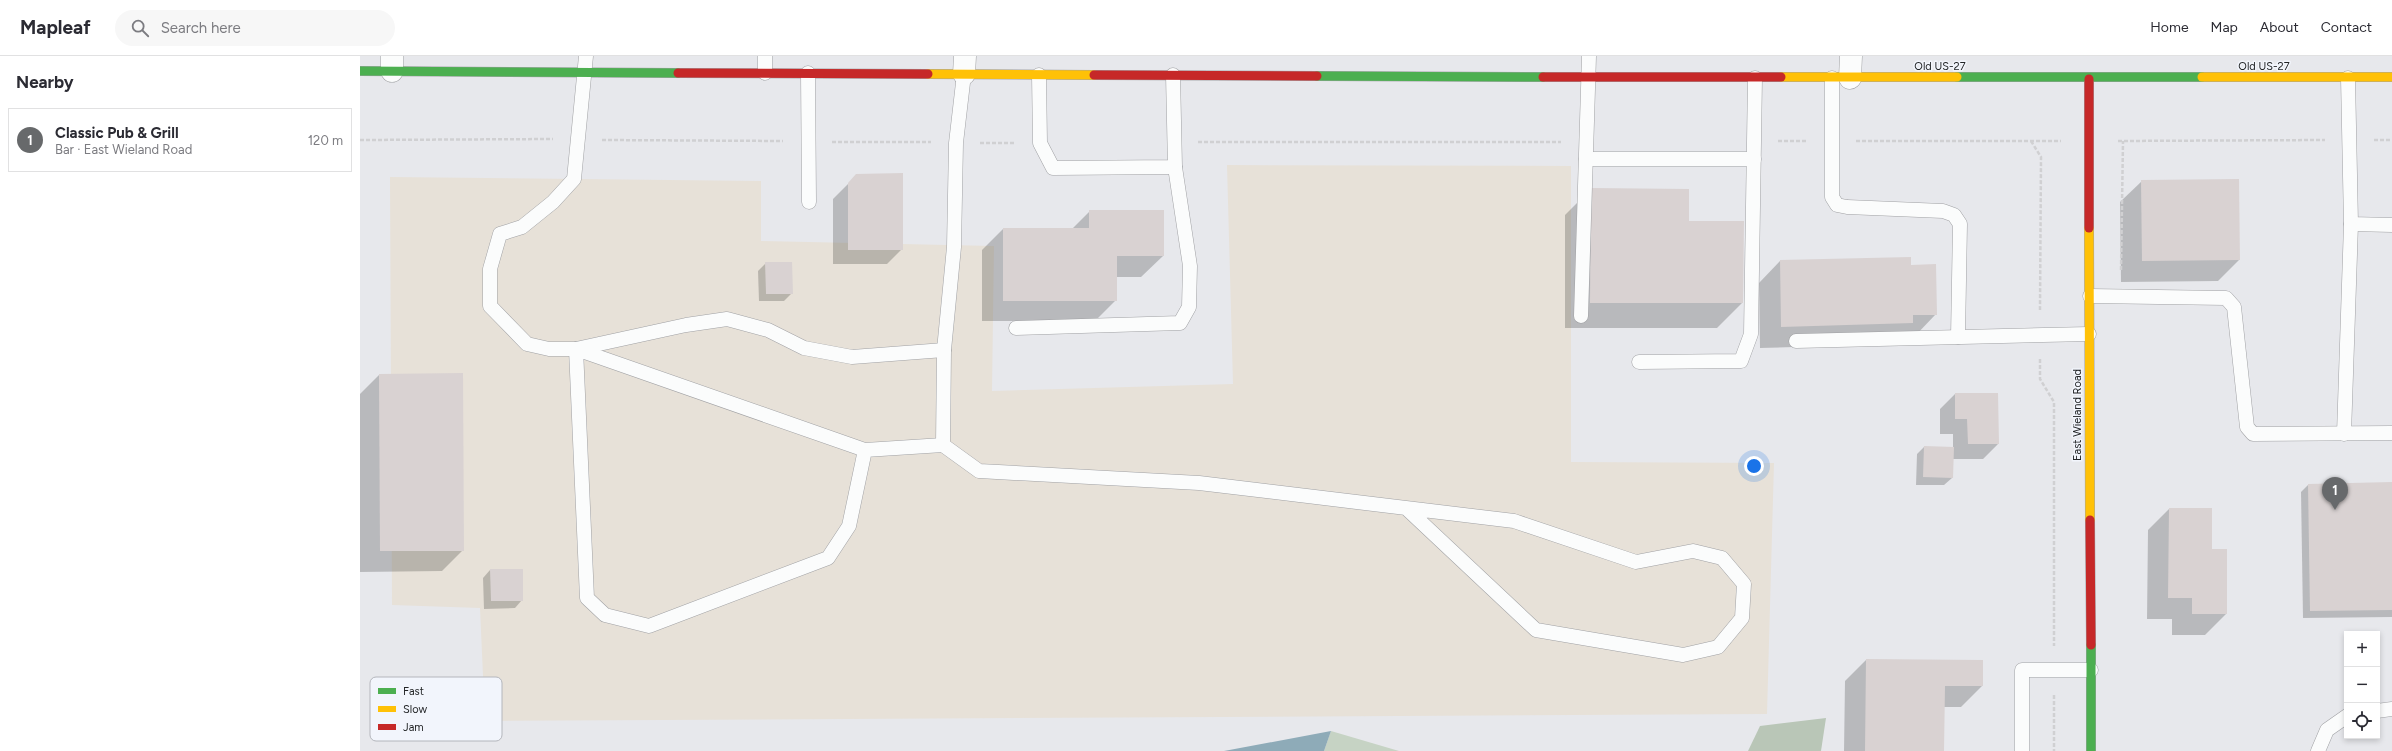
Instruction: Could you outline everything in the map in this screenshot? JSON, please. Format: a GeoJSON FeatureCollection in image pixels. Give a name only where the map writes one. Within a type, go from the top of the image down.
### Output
{"type":"FeatureCollection","features":[{"type":"Feature","properties":{"kind":"main road","name":"Old US-27"},"geometry":{"type":"LineString","coordinates":[[360,71],[392,63],[585,72],[808,73],[964,65],[1039,75],[2089,79],[2392,77]]}},
{"type":"Feature","properties":{"kind":"main road","name":"East Wieland Road"},"geometry":{"type":"LineString","coordinates":[[2089,79],[2091,751]]}},
{"type":"Feature","properties":{"kind":"street"},"geometry":{"type":"LineString","coordinates":[[1841,78],[1851,56]]}},
{"type":"Feature","properties":{"kind":"lane"},"geometry":{"type":"LineString","coordinates":[[586,56],[574,179],[553,202],[522,226],[500,234],[490,269],[490,306],[527,344],[549,349],[576,349],[686,325],[727,319],[768,330],[804,348],[852,357],[944,350]]}},
{"type":"Feature","properties":{"kind":"lane"},"geometry":{"type":"LineString","coordinates":[[765,56],[765,73]]}},
{"type":"Feature","properties":{"kind":"lane"},"geometry":{"type":"LineString","coordinates":[[1581,316],[1587,142],[1588,56]]}},
{"type":"Feature","properties":{"kind":"lane"},"geometry":{"type":"LineString","coordinates":[[943,445],[944,350],[954,247],[956,143],[964,65]]}},
{"type":"Feature","properties":{"kind":"lane"},"geometry":{"type":"LineString","coordinates":[[808,73],[809,202]]}},
{"type":"Feature","properties":{"kind":"lane"},"geometry":{"type":"LineString","coordinates":[[1039,75],[1040,143],[1053,168],[1175,167]]}},
{"type":"Feature","properties":{"kind":"lane"},"geometry":{"type":"LineString","coordinates":[[1016,328],[1180,323],[1189,307],[1190,266],[1175,167],[1173,75]]}},
{"type":"Feature","properties":{"kind":"lane"},"geometry":{"type":"LineString","coordinates":[[1638,362],[1741,361],[1751,334],[1755,78]]}},
{"type":"Feature","properties":{"kind":"lane"},"geometry":{"type":"LineString","coordinates":[[1841,78],[1832,141],[1832,198],[1837,205],[1847,207],[1943,211],[1954,216],[1960,224],[1958,337]]}},
{"type":"Feature","properties":{"kind":"lane"},"geometry":{"type":"LineString","coordinates":[[2344,434],[2351,224],[2351,140],[2348,78]]}},
{"type":"Feature","properties":{"kind":"lane"},"geometry":{"type":"LineString","coordinates":[[1586,159],[1754,159]]}},
{"type":"Feature","properties":{"kind":"lane"},"geometry":{"type":"LineString","coordinates":[[2351,224],[2392,225]]}},
{"type":"Feature","properties":{"kind":"lane"},"geometry":{"type":"LineString","coordinates":[[2090,296],[2226,298],[2234,307],[2247,427],[2253,434],[2392,433]]}},
{"type":"Feature","properties":{"kind":"lane"},"geometry":{"type":"LineString","coordinates":[[1796,341],[2089,334]]}},
{"type":"Feature","properties":{"kind":"lane"},"geometry":{"type":"LineString","coordinates":[[576,349],[587,598],[605,615],[649,626],[828,558],[849,526],[865,450]]}},
{"type":"Feature","properties":{"kind":"lane"},"geometry":{"type":"LineString","coordinates":[[576,349],[865,450],[943,445],[979,471],[1199,483],[1514,521],[1636,562],[1694,551],[1722,558],[1744,584],[1742,618],[1718,647],[1684,655],[1536,630],[1406,508]]}},
{"type":"Feature","properties":{"kind":"lane"},"geometry":{"type":"LineString","coordinates":[[2022,751],[2022,670],[2091,670]]}},
{"type":"Feature","properties":{"kind":"lane"},"geometry":{"type":"LineString","coordinates":[[2380,711],[2392,709]]}},
{"type":"Feature","properties":{"kind":"lane"},"geometry":{"type":"LineString","coordinates":[[2318,751],[2327,730],[2344,718]]}},
{"type":"Feature","properties":{"kind":"path"},"geometry":{"type":"LineString","coordinates":[[360,140],[578,139],[1040,143]]}},
{"type":"Feature","properties":{"kind":"path"},"geometry":{"type":"LineString","coordinates":[[1754,141],[2392,140]]}},
{"type":"Feature","properties":{"kind":"path"},"geometry":{"type":"LineString","coordinates":[[2031,141],[2041,157],[2040,379],[2054,402],[2054,751]]}},
{"type":"Feature","properties":{"kind":"path"},"geometry":{"type":"LineString","coordinates":[[1175,142],[1587,142]]}},
{"type":"Feature","properties":{"kind":"shaded area"},"geometry":{"type":"Polygon","coordinates":[[[1227,165],[1571,166],[1571,462],[1774,463],[1767,714],[502,721],[502,677],[483,677],[480,608],[392,605],[390,177],[761,181],[761,241],[994,246],[992,391],[1233,384],[1227,165]]]}},
{"type":"Feature","properties":{"kind":"green space"},"geometry":{"type":"Polygon","coordinates":[[[1826,718],[1821,751],[1748,751],[1760,726],[1826,718]]]}},
{"type":"Feature","properties":{"kind":"green space"},"geometry":{"type":"Polygon","coordinates":[[[1331,731],[1399,751],[1324,751],[1331,731]]]}},
{"type":"Feature","properties":{"kind":"water"},"geometry":{"type":"Polygon","coordinates":[[[1331,731],[1324,751],[1224,751],[1331,731]]]}},
{"type":"Feature","properties":{"kind":"building"},"geometry":{"type":"Polygon","coordinates":[[[903,173],[903,250],[848,250],[848,183],[856,174],[903,173]]]}},
{"type":"Feature","properties":{"kind":"building"},"geometry":{"type":"Polygon","coordinates":[[[2239,179],[2240,260],[2142,261],[2141,180],[2239,179]]]}},
{"type":"Feature","properties":{"kind":"building"},"geometry":{"type":"Polygon","coordinates":[[[1591,188],[1689,189],[1689,221],[1744,221],[1743,303],[1590,303],[1591,188]]]}},
{"type":"Feature","properties":{"kind":"building"},"geometry":{"type":"Polygon","coordinates":[[[1089,210],[1164,210],[1164,256],[1117,256],[1117,301],[1003,301],[1003,228],[1089,228],[1089,210]]]}},
{"type":"Feature","properties":{"kind":"building"},"geometry":{"type":"Polygon","coordinates":[[[1911,257],[1911,265],[1936,264],[1937,315],[1913,315],[1913,323],[1781,327],[1780,260],[1911,257]]]}},
{"type":"Feature","properties":{"kind":"building"},"geometry":{"type":"Polygon","coordinates":[[[765,262],[792,262],[793,294],[766,294],[765,262]]]}},
{"type":"Feature","properties":{"kind":"building"},"geometry":{"type":"Polygon","coordinates":[[[463,373],[464,551],[380,551],[379,374],[463,373]]]}},
{"type":"Feature","properties":{"kind":"building"},"geometry":{"type":"Polygon","coordinates":[[[1955,393],[1998,393],[1999,444],[1968,444],[1967,419],[1955,419],[1955,393]]]}},
{"type":"Feature","properties":{"kind":"building"},"geometry":{"type":"Polygon","coordinates":[[[1924,446],[1954,447],[1953,478],[1923,477],[1924,446]]]}},
{"type":"Feature","properties":{"kind":"building"},"geometry":{"type":"Polygon","coordinates":[[[2392,482],[2392,610],[2310,611],[2308,484],[2392,482]]]}},
{"type":"Feature","properties":{"kind":"building"},"geometry":{"type":"Polygon","coordinates":[[[2169,508],[2212,508],[2212,549],[2227,549],[2227,614],[2192,614],[2192,598],[2168,598],[2169,508]]]}},
{"type":"Feature","properties":{"kind":"building"},"geometry":{"type":"Polygon","coordinates":[[[490,569],[523,569],[523,601],[491,601],[490,569]]]}},
{"type":"Feature","properties":{"kind":"building"},"geometry":{"type":"Polygon","coordinates":[[[1866,659],[1983,660],[1983,686],[1945,686],[1944,751],[1865,751],[1866,659]]]}},
{"type":"Feature","properties":{"kind":"traffic: fast"},"geometry":{"type":"LineString","coordinates":[[360,71],[678,73]]}},
{"type":"Feature","properties":{"kind":"traffic: fast"},"geometry":{"type":"LineString","coordinates":[[1317,76],[1543,77]]}},
{"type":"Feature","properties":{"kind":"traffic: fast"},"geometry":{"type":"LineString","coordinates":[[1957,77],[2202,77]]}},
{"type":"Feature","properties":{"kind":"traffic: fast"},"geometry":{"type":"LineString","coordinates":[[2091,645],[2091,751]]}},
{"type":"Feature","properties":{"kind":"traffic: slow"},"geometry":{"type":"LineString","coordinates":[[928,74],[1094,75]]}},
{"type":"Feature","properties":{"kind":"traffic: slow"},"geometry":{"type":"LineString","coordinates":[[1781,77],[1957,77]]}},
{"type":"Feature","properties":{"kind":"traffic: slow"},"geometry":{"type":"LineString","coordinates":[[2202,77],[2392,77]]}},
{"type":"Feature","properties":{"kind":"traffic: slow"},"geometry":{"type":"LineString","coordinates":[[2089,228],[2090,520]]}},
{"type":"Feature","properties":{"kind":"traffic: jam"},"geometry":{"type":"LineString","coordinates":[[678,73],[928,74]]}},
{"type":"Feature","properties":{"kind":"traffic: jam"},"geometry":{"type":"LineString","coordinates":[[1094,75],[1317,76]]}},
{"type":"Feature","properties":{"kind":"traffic: jam"},"geometry":{"type":"LineString","coordinates":[[1543,77],[1781,77]]}},
{"type":"Feature","properties":{"kind":"traffic: jam"},"geometry":{"type":"LineString","coordinates":[[2089,79],[2089,228]]}},
{"type":"Feature","properties":{"kind":"traffic: jam"},"geometry":{"type":"LineString","coordinates":[[2090,520],[2091,645]]}},
{"type":"Feature","properties":{"kind":"place","name":"Classic Pub & Grill"},"geometry":{"type":"Point","coordinates":[2335,510]}}]}
